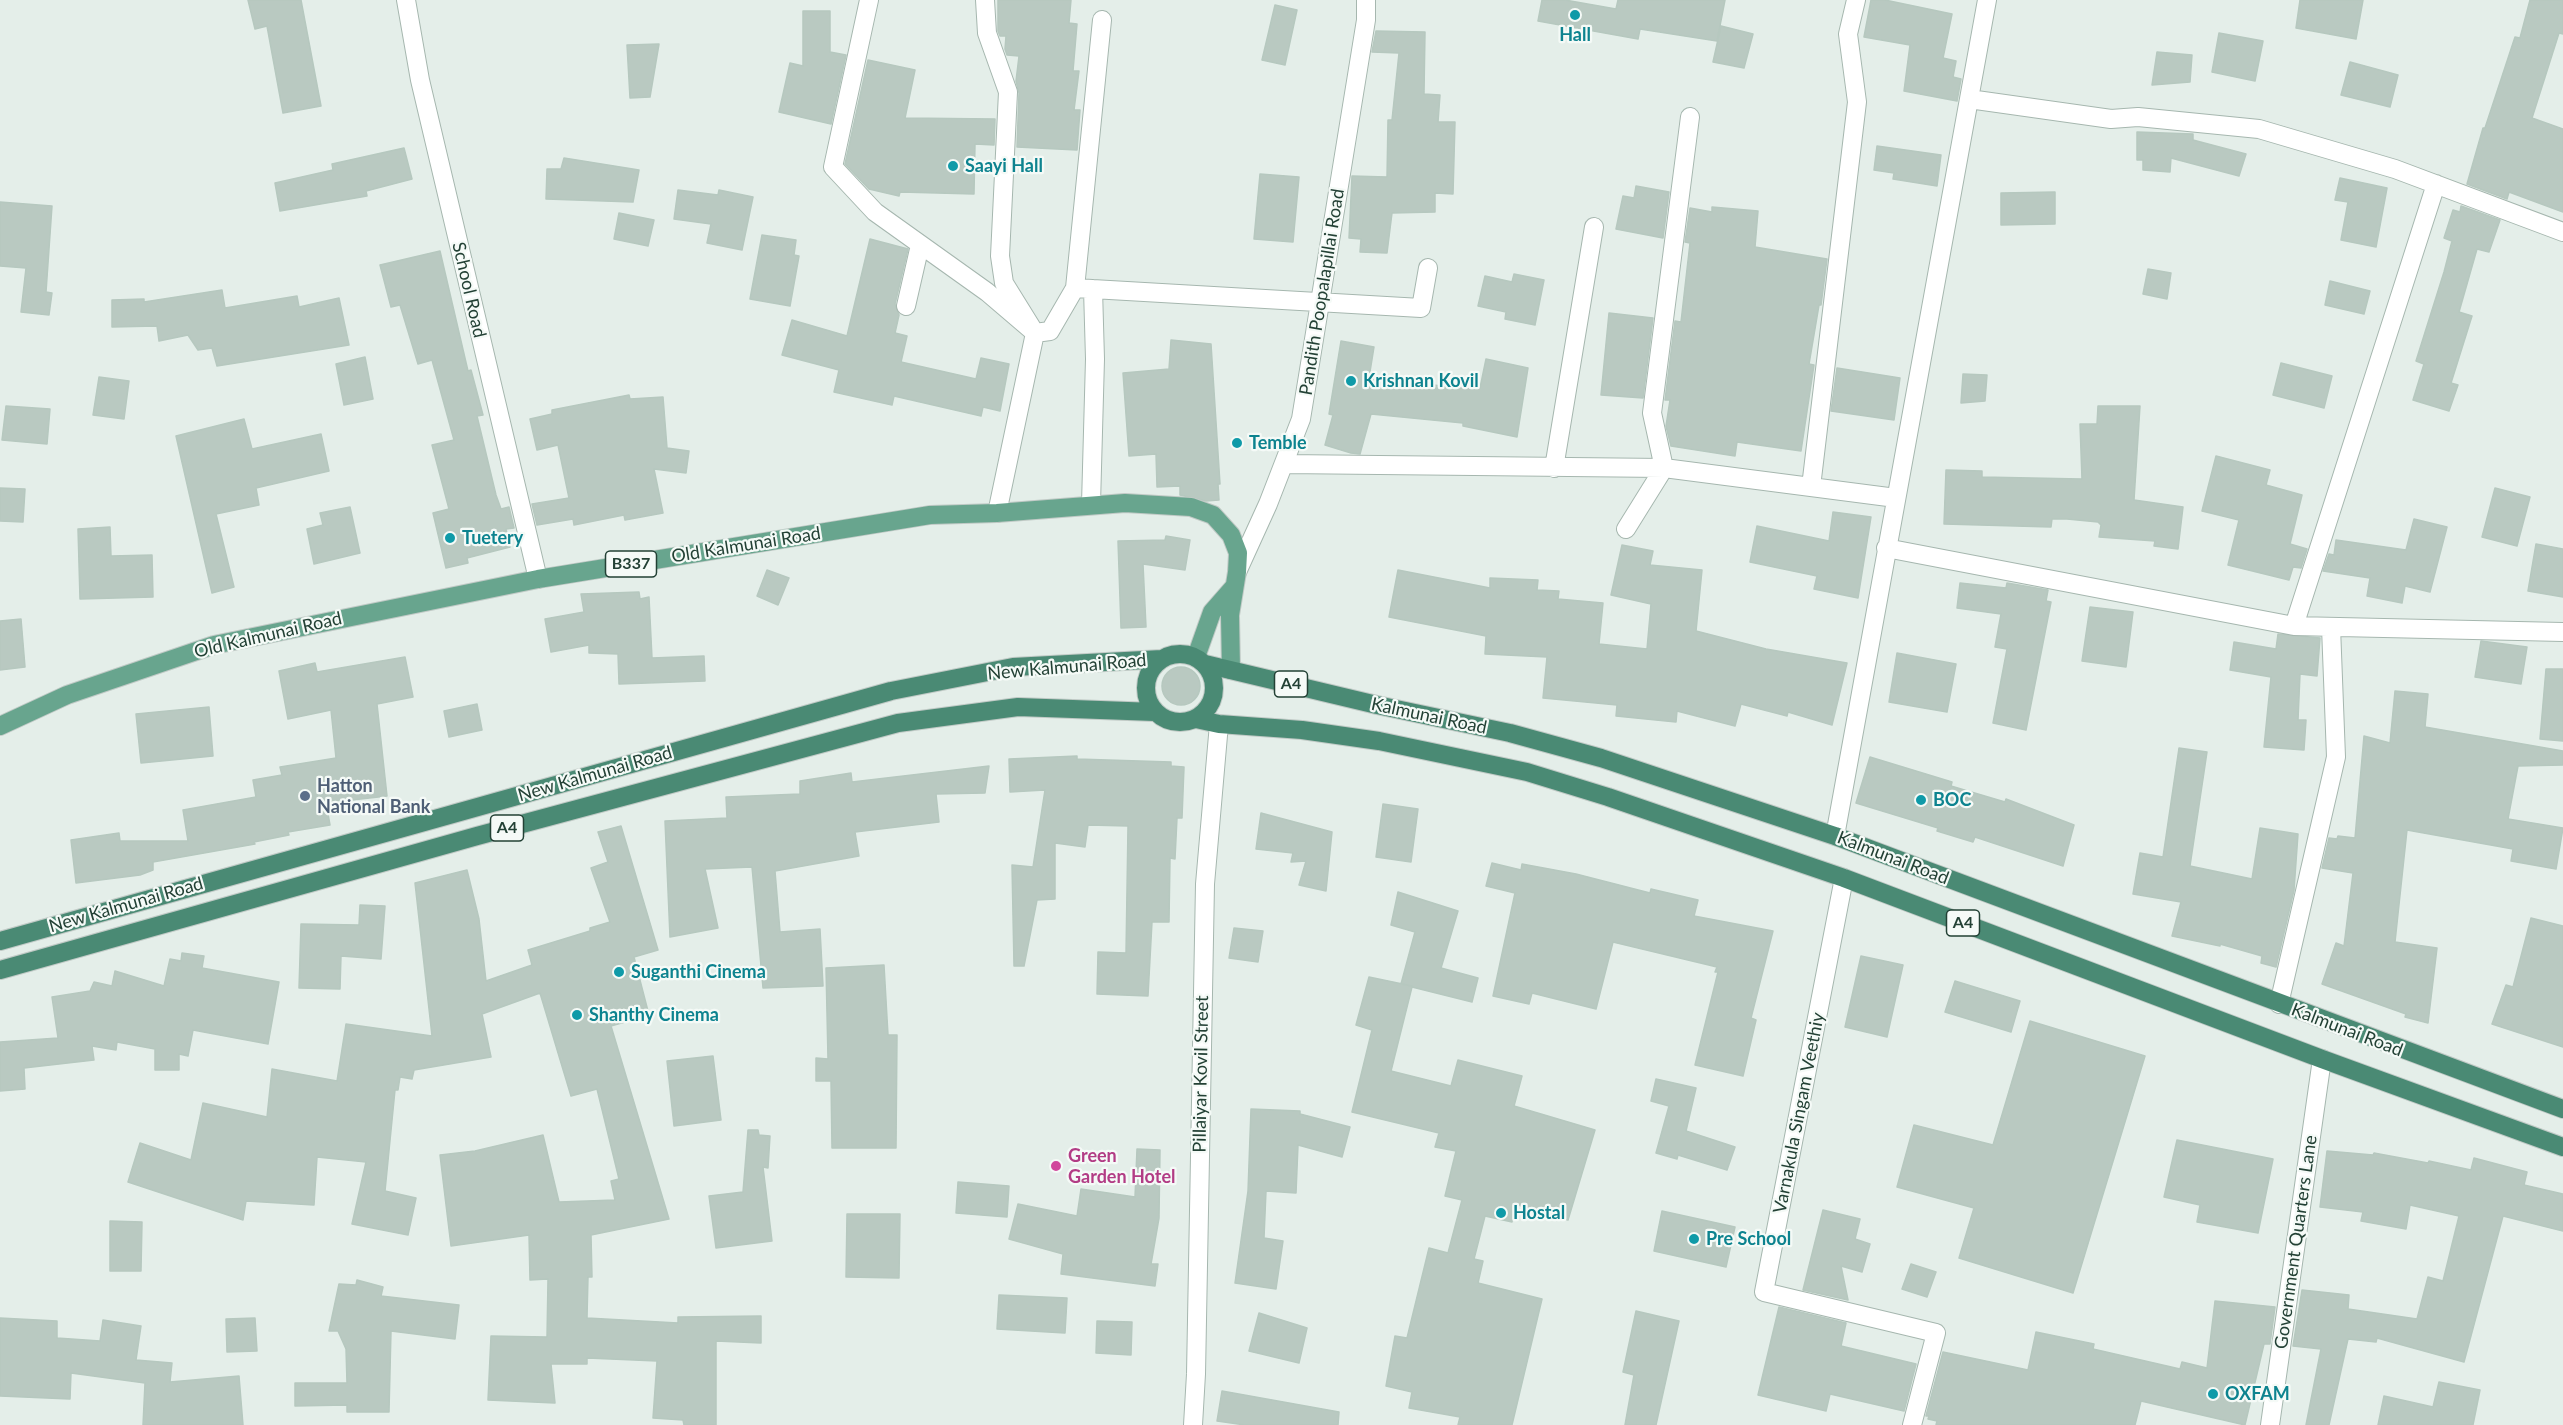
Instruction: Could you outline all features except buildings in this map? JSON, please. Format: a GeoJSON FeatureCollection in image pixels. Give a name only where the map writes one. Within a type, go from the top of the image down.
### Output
{"type":"FeatureCollection","features":[{"type":"Feature","properties":{"kind":"highway"},"geometry":{"type":"LineString","coordinates":[[1184,654],[1200,660],[1211,673],[1214,693],[1212,704],[1205,713],[1196,719],[1175,723],[1155,712],[1146,694],[1146,684],[1149,674],[1162,659],[1184,654]]}},
{"type":"Feature","properties":{"kind":"highway","name":"New Kalmunai Road"},"geometry":{"type":"LineString","coordinates":[[0,941],[891,691],[1013,667],[1162,659]]}},
{"type":"Feature","properties":{"kind":"highway","name":"Kalmunai Road"},"geometry":{"type":"LineString","coordinates":[[1200,660],[1231,670],[1510,733],[1567,749],[1835,836],[2563,1110]]}},
{"type":"Feature","properties":{"kind":"highway","name":"New Kalmunai Road"},"geometry":{"type":"LineString","coordinates":[[0,970],[477,836],[898,723],[1018,707],[1155,712]]}},
{"type":"Feature","properties":{"kind":"highway","name":"A4"},"geometry":{"type":"LineString","coordinates":[[1196,719],[1219,724]]}},
{"type":"Feature","properties":{"kind":"highway","name":"Kalmunai Road"},"geometry":{"type":"LineString","coordinates":[[1219,724],[1351,736],[1527,772],[1608,797],[1844,878],[2322,1059],[2563,1147]]}},
{"type":"Feature","properties":{"kind":"main road","name":"Old Kalmunai Road"},"geometry":{"type":"LineString","coordinates":[[0,726],[67,695],[214,645],[538,579],[930,515],[997,513],[1090,504],[1191,507],[1213,515],[1225,526],[1238,553],[1230,615],[1231,670]]}},
{"type":"Feature","properties":{"kind":"main road"},"geometry":{"type":"LineString","coordinates":[[1200,660],[1212,612],[1235,580]]}},
{"type":"Feature","properties":{"kind":"street","name":"School Road"},"geometry":{"type":"LineString","coordinates":[[406,0],[420,80],[538,579]]}},
{"type":"Feature","properties":{"kind":"street"},"geometry":{"type":"LineString","coordinates":[[869,0],[833,167],[875,212],[987,292],[1035,333],[1050,331],[1084,289]]}},
{"type":"Feature","properties":{"kind":"street"},"geometry":{"type":"LineString","coordinates":[[985,0],[987,33],[1008,92],[1000,256],[1004,283],[1035,333],[997,513]]}},
{"type":"Feature","properties":{"kind":"street","name":"Pandith Poopalapillai Road"},"geometry":{"type":"LineString","coordinates":[[1235,580],[1302,419],[1366,20],[1366,0]]}},
{"type":"Feature","properties":{"kind":"street"},"geometry":{"type":"LineString","coordinates":[[1811,487],[1857,102],[1848,34],[1856,0]]}},
{"type":"Feature","properties":{"kind":"street"},"geometry":{"type":"LineString","coordinates":[[1835,836],[1987,0]]}},
{"type":"Feature","properties":{"kind":"street"},"geometry":{"type":"LineString","coordinates":[[1090,504],[1095,359],[1084,289],[1102,20]]}},
{"type":"Feature","properties":{"kind":"street"},"geometry":{"type":"LineString","coordinates":[[1969,99],[2111,119],[2138,117],[2259,129],[2395,169],[2563,232]]}},
{"type":"Feature","properties":{"kind":"street"},"geometry":{"type":"LineString","coordinates":[[1626,529],[1664,468],[1652,413],[1690,117]]}},
{"type":"Feature","properties":{"kind":"street"},"geometry":{"type":"LineString","coordinates":[[2294,626],[2436,184]]}},
{"type":"Feature","properties":{"kind":"street"},"geometry":{"type":"LineString","coordinates":[[1554,468],[1594,227]]}},
{"type":"Feature","properties":{"kind":"street"},"geometry":{"type":"LineString","coordinates":[[906,306],[920,245]]}},
{"type":"Feature","properties":{"kind":"street"},"geometry":{"type":"LineString","coordinates":[[1084,289],[1421,309],[1428,268]]}},
{"type":"Feature","properties":{"kind":"street"},"geometry":{"type":"LineString","coordinates":[[1284,464],[1664,468],[1896,498]]}},
{"type":"Feature","properties":{"kind":"street"},"geometry":{"type":"LineString","coordinates":[[1886,548],[2294,626],[2563,632]]}},
{"type":"Feature","properties":{"kind":"street"},"geometry":{"type":"LineString","coordinates":[[2279,1004],[2336,757],[2331,627]]}},
{"type":"Feature","properties":{"kind":"street","name":"Pillaiyar Kovil Street"},"geometry":{"type":"LineString","coordinates":[[1193,1425],[1196,1374],[1205,884],[1219,724]]}},
{"type":"Feature","properties":{"kind":"street","name":"Varnakula Singam Veethiy"},"geometry":{"type":"LineString","coordinates":[[1844,878],[1764,1292],[1936,1333],[1912,1425]]}},
{"type":"Feature","properties":{"kind":"street","name":"Government Quarters Lane"},"geometry":{"type":"LineString","coordinates":[[2271,1425],[2322,1059]]}},
{"type":"Feature","properties":{"kind":"place","name":"Hall"},"geometry":{"type":"Point","coordinates":[1575,15]}},
{"type":"Feature","properties":{"kind":"place","name":"Saayi Hall"},"geometry":{"type":"Point","coordinates":[953,166]}},
{"type":"Feature","properties":{"kind":"place","name":"Krishnan Kovil"},"geometry":{"type":"Point","coordinates":[1351,381]}},
{"type":"Feature","properties":{"kind":"place","name":"Temble"},"geometry":{"type":"Point","coordinates":[1237,443]}},
{"type":"Feature","properties":{"kind":"place","name":"Tuetery"},"geometry":{"type":"Point","coordinates":[450,538]}},
{"type":"Feature","properties":{"kind":"place","name":"Hatton National Bank"},"geometry":{"type":"Point","coordinates":[305,796]}},
{"type":"Feature","properties":{"kind":"place","name":"BOC"},"geometry":{"type":"Point","coordinates":[1921,800]}},
{"type":"Feature","properties":{"kind":"place","name":"Suganthi Cinema"},"geometry":{"type":"Point","coordinates":[619,972]}},
{"type":"Feature","properties":{"kind":"place","name":"Shanthy Cinema"},"geometry":{"type":"Point","coordinates":[577,1015]}},
{"type":"Feature","properties":{"kind":"place","name":"Green Garden Hotel"},"geometry":{"type":"Point","coordinates":[1056,1166]}},
{"type":"Feature","properties":{"kind":"place","name":"Hostal"},"geometry":{"type":"Point","coordinates":[1501,1213]}},
{"type":"Feature","properties":{"kind":"place","name":"Pre School"},"geometry":{"type":"Point","coordinates":[1694,1239]}},
{"type":"Feature","properties":{"kind":"place","name":"OXFAM"},"geometry":{"type":"Point","coordinates":[2213,1394]}}]}
